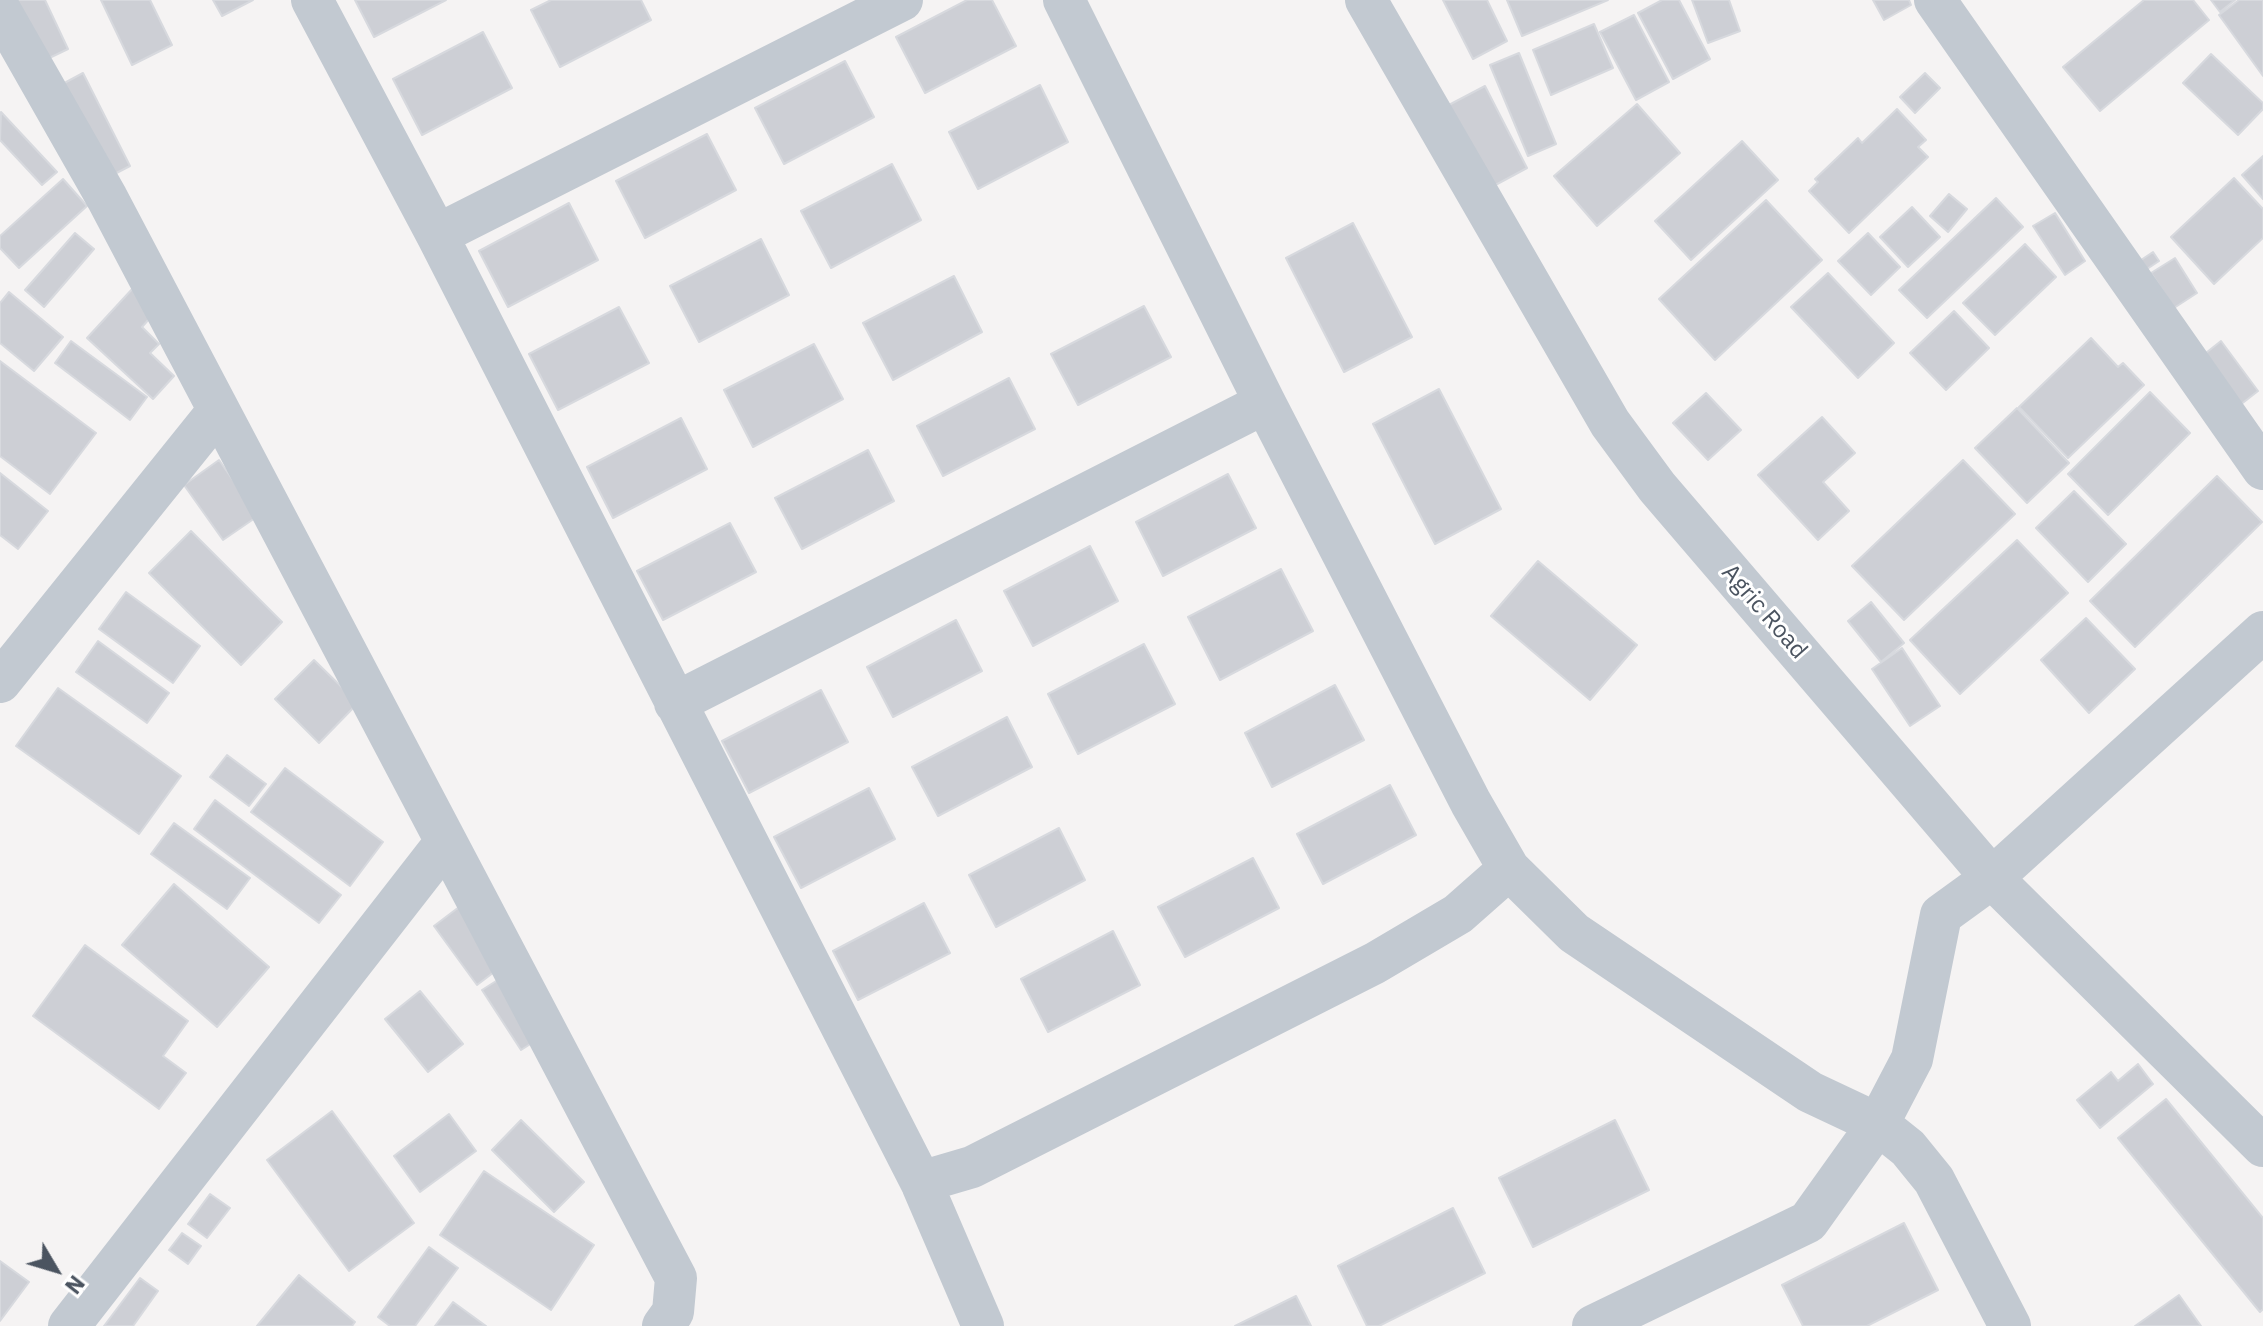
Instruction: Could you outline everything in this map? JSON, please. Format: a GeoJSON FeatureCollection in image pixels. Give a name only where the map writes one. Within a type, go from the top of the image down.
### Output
{"type":"FeatureCollection","features":[{"type":"Feature","properties":{"kind":"street"},"geometry":{"type":"LineString","coordinates":[[312,0],[437,235],[921,1182],[983,1326]]}},
{"type":"Feature","properties":{"kind":"street"},"geometry":{"type":"LineString","coordinates":[[437,235],[902,0]]}},
{"type":"Feature","properties":{"kind":"street"},"geometry":{"type":"LineString","coordinates":[[1064,0],[1265,403],[1471,803],[1509,869],[1574,933],[1810,1092],[1878,1124],[1908,1148],[1934,1180],[2004,1324]]}},
{"type":"Feature","properties":{"kind":"street","name":"Agric Road"},"geometry":{"type":"LineString","coordinates":[[1366,0],[1610,423],[1657,487],[1992,878],[2263,1146]]}},
{"type":"Feature","properties":{"kind":"street"},"geometry":{"type":"LineString","coordinates":[[1935,0],[2263,469]]}},
{"type":"Feature","properties":{"kind":"street"},"geometry":{"type":"LineString","coordinates":[[0,10],[107,198],[676,1278],[673,1312],[663,1326]]}},
{"type":"Feature","properties":{"kind":"street"},"geometry":{"type":"LineString","coordinates":[[675,703],[1265,403]]}},
{"type":"Feature","properties":{"kind":"street"},"geometry":{"type":"LineString","coordinates":[[0,682],[218,411]]}},
{"type":"Feature","properties":{"kind":"street"},"geometry":{"type":"LineString","coordinates":[[1593,1326],[1808,1222],[1878,1124],[1912,1059],[1941,915],[1992,878],[2263,632]]}},
{"type":"Feature","properties":{"kind":"street"},"geometry":{"type":"LineString","coordinates":[[69,1326],[445,843]]}},
{"type":"Feature","properties":{"kind":"street"},"geometry":{"type":"LineString","coordinates":[[921,1182],[972,1167],[1375,963],[1458,914],[1509,869]]}},
{"type":"Feature","properties":{"kind":"building"},"geometry":{"type":"Polygon","coordinates":[[[14,0],[45,0],[68,49],[41,62],[14,0]]]}},
{"type":"Feature","properties":{"kind":"building"},"geometry":{"type":"Polygon","coordinates":[[[101,0],[150,0],[172,45],[132,65],[101,0]]]}},
{"type":"Feature","properties":{"kind":"building"},"geometry":{"type":"Polygon","coordinates":[[[213,0],[253,0],[222,16],[213,0]]]}},
{"type":"Feature","properties":{"kind":"building"},"geometry":{"type":"Polygon","coordinates":[[[355,0],[446,0],[374,37],[355,0]]]}},
{"type":"Feature","properties":{"kind":"building"},"geometry":{"type":"Polygon","coordinates":[[[551,0],[641,0],[651,20],[560,67],[531,10],[551,0]]]}},
{"type":"Feature","properties":{"kind":"building"},"geometry":{"type":"Polygon","coordinates":[[[967,0],[992,0],[1016,46],[925,93],[896,37],[967,0]]]}},
{"type":"Feature","properties":{"kind":"building"},"geometry":{"type":"Polygon","coordinates":[[[1443,0],[1487,0],[1507,41],[1473,59],[1443,0]]]}},
{"type":"Feature","properties":{"kind":"building"},"geometry":{"type":"Polygon","coordinates":[[[1507,0],[1608,0],[1522,36],[1507,0]]]}},
{"type":"Feature","properties":{"kind":"building"},"geometry":{"type":"Polygon","coordinates":[[[1662,0],[1679,0],[1710,59],[1673,79],[1638,13],[1662,0]]]}},
{"type":"Feature","properties":{"kind":"building"},"geometry":{"type":"Polygon","coordinates":[[[1692,0],[1729,0],[1740,31],[1708,43],[1692,0]]]}},
{"type":"Feature","properties":{"kind":"building"},"geometry":{"type":"Polygon","coordinates":[[[1873,0],[1909,0],[1911,5],[1884,20],[1873,0]]]}},
{"type":"Feature","properties":{"kind":"building"},"geometry":{"type":"Polygon","coordinates":[[[2144,0],[2193,0],[2209,20],[2100,111],[2063,67],[2144,0]]]}},
{"type":"Feature","properties":{"kind":"building"},"geometry":{"type":"Polygon","coordinates":[[[2211,0],[2235,0],[2220,12],[2211,0]]]}},
{"type":"Feature","properties":{"kind":"building"},"geometry":{"type":"Polygon","coordinates":[[[2239,0],[2263,0],[2263,76],[2219,15],[2239,0]]]}},
{"type":"Feature","properties":{"kind":"building"},"geometry":{"type":"Polygon","coordinates":[[[1634,15],[1669,82],[1636,100],[1600,32],[1634,15]]]}},
{"type":"Feature","properties":{"kind":"building"},"geometry":{"type":"Polygon","coordinates":[[[1594,24],[1613,68],[1551,95],[1533,50],[1594,24]]]}},
{"type":"Feature","properties":{"kind":"building"},"geometry":{"type":"Polygon","coordinates":[[[483,32],[512,88],[422,135],[393,79],[483,32]]]}},
{"type":"Feature","properties":{"kind":"building"},"geometry":{"type":"Polygon","coordinates":[[[1519,53],[1556,144],[1528,156],[1490,65],[1519,53]]]}},
{"type":"Feature","properties":{"kind":"building"},"geometry":{"type":"Polygon","coordinates":[[[2211,54],[2263,103],[2263,109],[2238,135],[2183,83],[2211,54]]]}},
{"type":"Feature","properties":{"kind":"building"},"geometry":{"type":"Polygon","coordinates":[[[845,61],[874,117],[784,164],[755,108],[845,61]]]}},
{"type":"Feature","properties":{"kind":"building"},"geometry":{"type":"Polygon","coordinates":[[[83,73],[130,166],[105,179],[57,87],[83,73]]]}},
{"type":"Feature","properties":{"kind":"building"},"geometry":{"type":"Polygon","coordinates":[[[1925,73],[1940,88],[1915,113],[1900,97],[1925,73]]]}},
{"type":"Feature","properties":{"kind":"building"},"geometry":{"type":"Polygon","coordinates":[[[1040,85],[1068,142],[978,189],[949,132],[1040,85]]]}},
{"type":"Feature","properties":{"kind":"building"},"geometry":{"type":"Polygon","coordinates":[[[1485,86],[1527,168],[1488,189],[1445,107],[1485,86]]]}},
{"type":"Feature","properties":{"kind":"building"},"geometry":{"type":"Polygon","coordinates":[[[1637,104],[1680,153],[1597,226],[1554,176],[1637,104]]]}},
{"type":"Feature","properties":{"kind":"building"},"geometry":{"type":"Polygon","coordinates":[[[1897,109],[1926,140],[1918,147],[1928,157],[1849,233],[1809,191],[1818,182],[1815,179],[1858,138],[1862,143],[1897,109]]]}},
{"type":"Feature","properties":{"kind":"building"},"geometry":{"type":"Polygon","coordinates":[[[1,112],[57,172],[42,185],[0,140],[1,112]]]}},
{"type":"Feature","properties":{"kind":"building"},"geometry":{"type":"Polygon","coordinates":[[[707,134],[736,190],[645,238],[616,181],[707,134]]]}},
{"type":"Feature","properties":{"kind":"building"},"geometry":{"type":"Polygon","coordinates":[[[1742,141],[1778,180],[1691,260],[1655,221],[1742,141]]]}},
{"type":"Feature","properties":{"kind":"building"},"geometry":{"type":"Polygon","coordinates":[[[2263,156],[2263,199],[2242,175],[2263,156]]]}},
{"type":"Feature","properties":{"kind":"building"},"geometry":{"type":"Polygon","coordinates":[[[892,164],[921,220],[831,268],[801,211],[892,164]]]}},
{"type":"Feature","properties":{"kind":"building"},"geometry":{"type":"Polygon","coordinates":[[[2234,178],[2263,209],[2263,238],[2214,284],[2171,237],[2234,178]]]}},
{"type":"Feature","properties":{"kind":"building"},"geometry":{"type":"Polygon","coordinates":[[[63,179],[87,206],[19,268],[0,248],[0,236],[63,179]]]}},
{"type":"Feature","properties":{"kind":"building"},"geometry":{"type":"Polygon","coordinates":[[[1949,194],[1967,209],[1948,232],[1930,216],[1949,194]]]}},
{"type":"Feature","properties":{"kind":"building"},"geometry":{"type":"Polygon","coordinates":[[[1996,198],[2023,227],[1927,318],[1899,290],[1996,198]]]}},
{"type":"Feature","properties":{"kind":"building"},"geometry":{"type":"Polygon","coordinates":[[[1766,200],[1822,260],[1715,360],[1659,299],[1766,200]]]}},
{"type":"Feature","properties":{"kind":"building"},"geometry":{"type":"Polygon","coordinates":[[[569,203],[598,260],[508,307],[479,251],[569,203]]]}},
{"type":"Feature","properties":{"kind":"building"},"geometry":{"type":"Polygon","coordinates":[[[1912,207],[1940,237],[1908,267],[1880,237],[1912,207]]]}},
{"type":"Feature","properties":{"kind":"building"},"geometry":{"type":"Polygon","coordinates":[[[2055,213],[2085,261],[2065,275],[2033,226],[2055,213]]]}},
{"type":"Feature","properties":{"kind":"building"},"geometry":{"type":"Polygon","coordinates":[[[1353,223],[1412,337],[1344,372],[1286,258],[1353,223]]]}},
{"type":"Feature","properties":{"kind":"building"},"geometry":{"type":"Polygon","coordinates":[[[75,233],[94,249],[44,307],[25,290],[75,233]]]}},
{"type":"Feature","properties":{"kind":"building"},"geometry":{"type":"Polygon","coordinates":[[[1868,233],[1900,267],[1871,295],[1838,261],[1868,233]]]}},
{"type":"Feature","properties":{"kind":"building"},"geometry":{"type":"Polygon","coordinates":[[[761,239],[789,295],[699,342],[670,286],[761,239]]]}},
{"type":"Feature","properties":{"kind":"building"},"geometry":{"type":"Polygon","coordinates":[[[2025,244],[2056,277],[1995,335],[1963,303],[2025,244]]]}},
{"type":"Feature","properties":{"kind":"building"},"geometry":{"type":"Polygon","coordinates":[[[2153,252],[2159,261],[2147,269],[2141,260],[2153,252]]]}},
{"type":"Feature","properties":{"kind":"building"},"geometry":{"type":"Polygon","coordinates":[[[2175,258],[2197,293],[2174,308],[2151,273],[2175,258]]]}},
{"type":"Feature","properties":{"kind":"building"},"geometry":{"type":"Polygon","coordinates":[[[1828,273],[1894,343],[1858,378],[1791,307],[1828,273]]]}},
{"type":"Feature","properties":{"kind":"building"},"geometry":{"type":"Polygon","coordinates":[[[954,276],[982,332],[893,380],[863,323],[954,276]]]}},
{"type":"Feature","properties":{"kind":"building"},"geometry":{"type":"Polygon","coordinates":[[[134,287],[158,309],[142,327],[159,344],[150,353],[174,376],[153,399],[87,338],[134,287]]]}},
{"type":"Feature","properties":{"kind":"building"},"geometry":{"type":"Polygon","coordinates":[[[9,292],[63,337],[34,371],[0,343],[0,303],[9,292]]]}},
{"type":"Feature","properties":{"kind":"building"},"geometry":{"type":"Polygon","coordinates":[[[1144,306],[1171,357],[1078,405],[1051,354],[1144,306]]]}},
{"type":"Feature","properties":{"kind":"building"},"geometry":{"type":"Polygon","coordinates":[[[619,307],[649,363],[558,410],[529,354],[619,307]]]}},
{"type":"Feature","properties":{"kind":"building"},"geometry":{"type":"Polygon","coordinates":[[[1954,311],[1989,348],[1946,390],[1910,353],[1954,311]]]}},
{"type":"Feature","properties":{"kind":"building"},"geometry":{"type":"Polygon","coordinates":[[[2091,338],[2118,367],[2123,363],[2144,385],[2068,458],[2019,407],[2091,338]]]}},
{"type":"Feature","properties":{"kind":"building"},"geometry":{"type":"Polygon","coordinates":[[[71,341],[147,397],[130,420],[55,363],[71,341]]]}},
{"type":"Feature","properties":{"kind":"building"},"geometry":{"type":"Polygon","coordinates":[[[2221,341],[2258,391],[2235,409],[2197,360],[2221,341]]]}},
{"type":"Feature","properties":{"kind":"building"},"geometry":{"type":"Polygon","coordinates":[[[814,344],[843,399],[753,447],[724,390],[814,344]]]}},
{"type":"Feature","properties":{"kind":"building"},"geometry":{"type":"Polygon","coordinates":[[[0,361],[96,433],[50,494],[0,456],[0,361]]]}},
{"type":"Feature","properties":{"kind":"building"},"geometry":{"type":"Polygon","coordinates":[[[1009,378],[1035,429],[943,476],[917,426],[1009,378]]]}},
{"type":"Feature","properties":{"kind":"building"},"geometry":{"type":"Polygon","coordinates":[[[1439,389],[1501,509],[1435,544],[1373,424],[1439,389]]]}},
{"type":"Feature","properties":{"kind":"building"},"geometry":{"type":"Polygon","coordinates":[[[2150,392],[2190,433],[2108,515],[2068,474],[2150,392]]]}},
{"type":"Feature","properties":{"kind":"building"},"geometry":{"type":"Polygon","coordinates":[[[1706,393],[1741,430],[1708,460],[1673,423],[1706,393]]]}},
{"type":"Feature","properties":{"kind":"building"},"geometry":{"type":"Polygon","coordinates":[[[2017,408],[2069,463],[2027,503],[1975,448],[2017,408]]]}},
{"type":"Feature","properties":{"kind":"building"},"geometry":{"type":"Polygon","coordinates":[[[1822,417],[1855,453],[1823,482],[1849,511],[1818,540],[1758,475],[1822,417]]]}},
{"type":"Feature","properties":{"kind":"building"},"geometry":{"type":"Polygon","coordinates":[[[681,418],[707,469],[613,518],[587,467],[681,418]]]}},
{"type":"Feature","properties":{"kind":"building"},"geometry":{"type":"Polygon","coordinates":[[[868,450],[894,501],[802,549],[775,498],[868,450]]]}},
{"type":"Feature","properties":{"kind":"building"},"geometry":{"type":"Polygon","coordinates":[[[219,460],[258,516],[223,540],[184,485],[219,460]]]}},
{"type":"Feature","properties":{"kind":"building"},"geometry":{"type":"Polygon","coordinates":[[[1963,460],[2015,514],[1904,620],[1852,566],[1963,460]]]}},
{"type":"Feature","properties":{"kind":"building"},"geometry":{"type":"Polygon","coordinates":[[[0,473],[48,511],[18,549],[0,535],[0,473]]]}},
{"type":"Feature","properties":{"kind":"building"},"geometry":{"type":"Polygon","coordinates":[[[1228,474],[1256,528],[1163,576],[1136,522],[1228,474]]]}},
{"type":"Feature","properties":{"kind":"building"},"geometry":{"type":"Polygon","coordinates":[[[2217,476],[2262,522],[2135,647],[2090,601],[2217,476]]]}},
{"type":"Feature","properties":{"kind":"building"},"geometry":{"type":"Polygon","coordinates":[[[2074,491],[2126,544],[2088,582],[2036,528],[2074,491]]]}},
{"type":"Feature","properties":{"kind":"building"},"geometry":{"type":"Polygon","coordinates":[[[730,523],[756,572],[663,620],[637,571],[730,523]]]}},
{"type":"Feature","properties":{"kind":"building"},"geometry":{"type":"Polygon","coordinates":[[[191,531],[282,622],[241,665],[149,573],[191,531]]]}},
{"type":"Feature","properties":{"kind":"building"},"geometry":{"type":"Polygon","coordinates":[[[2017,540],[2068,593],[1960,694],[1910,640],[2017,540]]]}},
{"type":"Feature","properties":{"kind":"building"},"geometry":{"type":"Polygon","coordinates":[[[1090,546],[1118,601],[1033,646],[1004,591],[1090,546]]]}},
{"type":"Feature","properties":{"kind":"building"},"geometry":{"type":"Polygon","coordinates":[[[1538,561],[1637,645],[1590,700],[1491,616],[1538,561]]]}},
{"type":"Feature","properties":{"kind":"building"},"geometry":{"type":"Polygon","coordinates":[[[1281,569],[1313,631],[1220,680],[1188,617],[1281,569]]]}},
{"type":"Feature","properties":{"kind":"building"},"geometry":{"type":"Polygon","coordinates":[[[126,592],[200,646],[173,683],[99,629],[126,592]]]}},
{"type":"Feature","properties":{"kind":"building"},"geometry":{"type":"Polygon","coordinates":[[[1871,602],[1904,643],[1881,662],[1848,621],[1871,602]]]}},
{"type":"Feature","properties":{"kind":"building"},"geometry":{"type":"Polygon","coordinates":[[[2086,618],[2135,669],[2089,713],[2041,660],[2086,618]]]}},
{"type":"Feature","properties":{"kind":"building"},"geometry":{"type":"Polygon","coordinates":[[[956,620],[982,671],[893,717],[867,667],[956,620]]]}},
{"type":"Feature","properties":{"kind":"building"},"geometry":{"type":"Polygon","coordinates":[[[98,641],[169,693],[147,723],[76,672],[98,641]]]}},
{"type":"Feature","properties":{"kind":"building"},"geometry":{"type":"Polygon","coordinates":[[[1144,644],[1175,704],[1078,754],[1048,694],[1144,644]]]}},
{"type":"Feature","properties":{"kind":"building"},"geometry":{"type":"Polygon","coordinates":[[[1902,648],[1940,706],[1910,726],[1872,669],[1902,648]]]}},
{"type":"Feature","properties":{"kind":"building"},"geometry":{"type":"Polygon","coordinates":[[[314,660],[358,703],[319,743],[275,699],[314,660]]]}},
{"type":"Feature","properties":{"kind":"building"},"geometry":{"type":"Polygon","coordinates":[[[1335,685],[1364,740],[1272,787],[1245,733],[1335,685]]]}},
{"type":"Feature","properties":{"kind":"building"},"geometry":{"type":"Polygon","coordinates":[[[58,688],[181,776],[139,834],[16,746],[58,688]]]}},
{"type":"Feature","properties":{"kind":"building"},"geometry":{"type":"Polygon","coordinates":[[[821,690],[848,742],[749,793],[722,741],[821,690]]]}},
{"type":"Feature","properties":{"kind":"building"},"geometry":{"type":"Polygon","coordinates":[[[1007,717],[1032,767],[938,816],[912,767],[1007,717]]]}},
{"type":"Feature","properties":{"kind":"building"},"geometry":{"type":"Polygon","coordinates":[[[227,755],[266,784],[249,806],[210,777],[227,755]]]}},
{"type":"Feature","properties":{"kind":"building"},"geometry":{"type":"Polygon","coordinates":[[[285,768],[383,842],[350,886],[251,812],[285,768]]]}},
{"type":"Feature","properties":{"kind":"building"},"geometry":{"type":"Polygon","coordinates":[[[1390,785],[1416,835],[1323,884],[1297,834],[1390,785]]]}},
{"type":"Feature","properties":{"kind":"building"},"geometry":{"type":"Polygon","coordinates":[[[869,788],[895,839],[801,888],[774,837],[869,788]]]}},
{"type":"Feature","properties":{"kind":"building"},"geometry":{"type":"Polygon","coordinates":[[[215,800],[341,895],[319,923],[194,829],[215,800]]]}},
{"type":"Feature","properties":{"kind":"building"},"geometry":{"type":"Polygon","coordinates":[[[174,823],[250,878],[227,909],[151,854],[174,823]]]}},
{"type":"Feature","properties":{"kind":"building"},"geometry":{"type":"Polygon","coordinates":[[[1059,828],[1085,880],[996,927],[969,875],[1059,828]]]}},
{"type":"Feature","properties":{"kind":"building"},"geometry":{"type":"Polygon","coordinates":[[[1253,858],[1279,908],[1185,957],[1158,907],[1253,858]]]}},
{"type":"Feature","properties":{"kind":"building"},"geometry":{"type":"Polygon","coordinates":[[[174,884],[269,967],[217,1027],[122,945],[174,884]]]}},
{"type":"Feature","properties":{"kind":"building"},"geometry":{"type":"Polygon","coordinates":[[[924,903],[950,953],[858,1000],[833,951],[924,903]]]}},
{"type":"Feature","properties":{"kind":"building"},"geometry":{"type":"Polygon","coordinates":[[[463,904],[506,963],[477,985],[434,926],[463,904]]]}},
{"type":"Feature","properties":{"kind":"building"},"geometry":{"type":"Polygon","coordinates":[[[1113,931],[1140,985],[1048,1032],[1021,979],[1113,931]]]}},
{"type":"Feature","properties":{"kind":"building"},"geometry":{"type":"Polygon","coordinates":[[[85,945],[188,1021],[163,1056],[186,1073],[159,1109],[33,1016],[85,945]]]}},
{"type":"Feature","properties":{"kind":"building"},"geometry":{"type":"Polygon","coordinates":[[[504,976],[543,1036],[521,1050],[482,990],[504,976]]]}},
{"type":"Feature","properties":{"kind":"building"},"geometry":{"type":"Polygon","coordinates":[[[420,991],[463,1044],[428,1072],[385,1019],[420,991]]]}},
{"type":"Feature","properties":{"kind":"building"},"geometry":{"type":"Polygon","coordinates":[[[2138,1064],[2153,1084],[2100,1128],[2077,1100],[2111,1072],[2118,1081],[2138,1064]]]}},
{"type":"Feature","properties":{"kind":"building"},"geometry":{"type":"Polygon","coordinates":[[[2166,1099],[2263,1218],[2263,1309],[2260,1312],[2118,1138],[2166,1099]]]}},
{"type":"Feature","properties":{"kind":"building"},"geometry":{"type":"Polygon","coordinates":[[[332,1111],[414,1223],[349,1271],[267,1160],[332,1111]]]}},
{"type":"Feature","properties":{"kind":"building"},"geometry":{"type":"Polygon","coordinates":[[[449,1114],[476,1151],[420,1192],[394,1156],[449,1114]]]}},
{"type":"Feature","properties":{"kind":"building"},"geometry":{"type":"Polygon","coordinates":[[[521,1120],[584,1182],[554,1212],[492,1150],[521,1120]]]}},
{"type":"Feature","properties":{"kind":"building"},"geometry":{"type":"Polygon","coordinates":[[[1615,1120],[1649,1190],[1533,1247],[1499,1178],[1615,1120]]]}},
{"type":"Feature","properties":{"kind":"building"},"geometry":{"type":"Polygon","coordinates":[[[484,1171],[594,1245],[551,1310],[440,1235],[484,1171]]]}},
{"type":"Feature","properties":{"kind":"building"},"geometry":{"type":"Polygon","coordinates":[[[210,1194],[230,1208],[207,1238],[188,1224],[210,1194]]]}},
{"type":"Feature","properties":{"kind":"building"},"geometry":{"type":"Polygon","coordinates":[[[1453,1208],[1485,1273],[1379,1326],[1367,1326],[1338,1266],[1453,1208]]]}},
{"type":"Feature","properties":{"kind":"building"},"geometry":{"type":"Polygon","coordinates":[[[1904,1223],[1938,1290],[1867,1326],[1803,1326],[1782,1285],[1904,1223]]]}},
{"type":"Feature","properties":{"kind":"building"},"geometry":{"type":"Polygon","coordinates":[[[182,1233],[201,1246],[188,1264],[169,1250],[182,1233]]]}},
{"type":"Feature","properties":{"kind":"building"},"geometry":{"type":"Polygon","coordinates":[[[429,1247],[458,1268],[415,1326],[390,1326],[378,1317],[429,1247]]]}},
{"type":"Feature","properties":{"kind":"building"},"geometry":{"type":"Polygon","coordinates":[[[0,1261],[29,1282],[0,1321],[0,1261]]]}},
{"type":"Feature","properties":{"kind":"building"},"geometry":{"type":"Polygon","coordinates":[[[299,1275],[355,1322],[352,1326],[257,1326],[299,1275]]]}},
{"type":"Feature","properties":{"kind":"building"},"geometry":{"type":"Polygon","coordinates":[[[140,1278],[158,1291],[133,1326],[104,1326],[140,1278]]]}},
{"type":"Feature","properties":{"kind":"building"},"geometry":{"type":"Polygon","coordinates":[[[2179,1295],[2201,1326],[2135,1326],[2179,1295]]]}},
{"type":"Feature","properties":{"kind":"building"},"geometry":{"type":"Polygon","coordinates":[[[1296,1296],[1311,1326],[1235,1326],[1296,1296]]]}},
{"type":"Feature","properties":{"kind":"building"},"geometry":{"type":"Polygon","coordinates":[[[453,1302],[486,1326],[435,1326],[453,1302]]]}}]}
